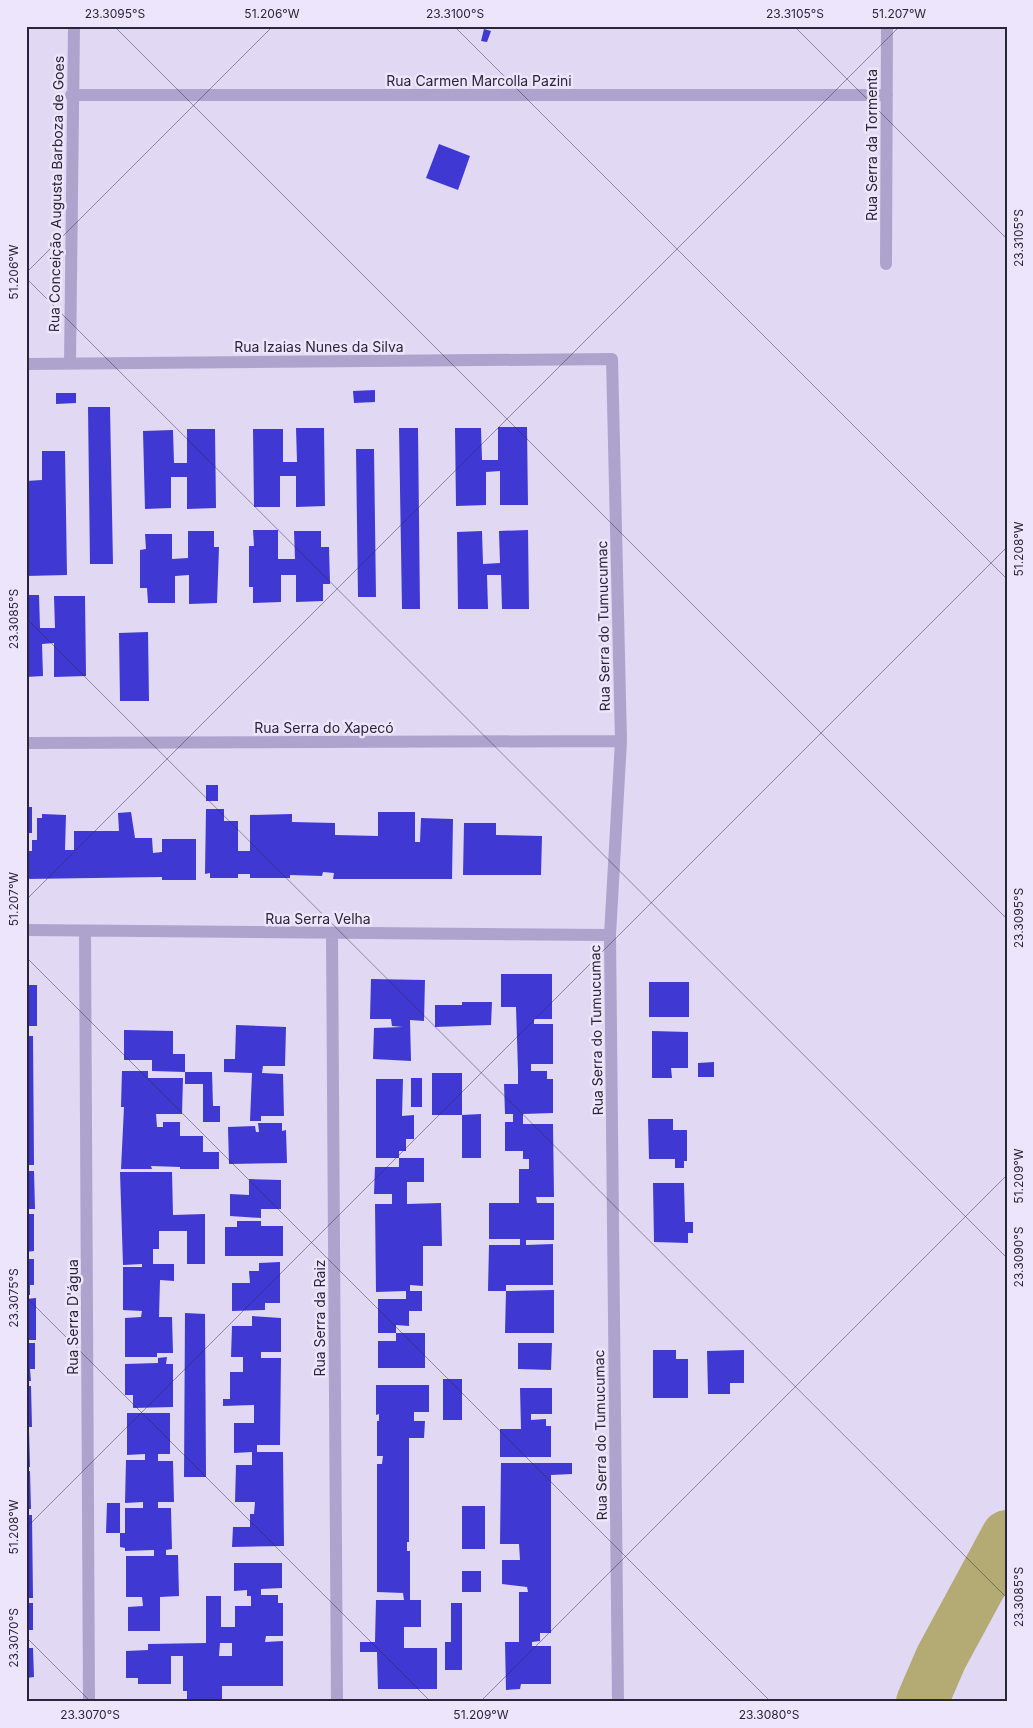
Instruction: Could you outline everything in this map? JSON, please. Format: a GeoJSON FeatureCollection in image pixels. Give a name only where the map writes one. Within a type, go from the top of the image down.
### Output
{"type":"FeatureCollection","features":[{"type":"Feature","properties":{"kind":"street","name":"Rua Conceição Augusta Barboza de Goes"},"geometry":{"type":"LineString","coordinates":[[70,363],[71,95],[74,26]]}},
{"type":"Feature","properties":{"kind":"street","name":"Rua Serra da Tormenta"},"geometry":{"type":"LineString","coordinates":[[886,26],[886,264]]}},
{"type":"Feature","properties":{"kind":"street","name":"Rua Carmen Marcolla Pazini"},"geometry":{"type":"LineString","coordinates":[[71,95],[886,95]]}},
{"type":"Feature","properties":{"kind":"street","name":"Rua Izaias Nunes da Silva"},"geometry":{"type":"LineString","coordinates":[[26,364],[612,359]]}},
{"type":"Feature","properties":{"kind":"street","name":"Rua Serra do Tumucumac"},"geometry":{"type":"LineString","coordinates":[[612,359],[621,741],[610,935],[618,1702]]}},
{"type":"Feature","properties":{"kind":"street","name":"Rua Serra do Xapecó"},"geometry":{"type":"LineString","coordinates":[[26,743],[621,741]]}},
{"type":"Feature","properties":{"kind":"street","name":"Rua Serra Velha"},"geometry":{"type":"LineString","coordinates":[[26,930],[610,935]]}},
{"type":"Feature","properties":{"kind":"street","name":"Rua Serra D'água"},"geometry":{"type":"LineString","coordinates":[[85,932],[89,1702]]}},
{"type":"Feature","properties":{"kind":"street","name":"Rua Serra da Raiz"},"geometry":{"type":"LineString","coordinates":[[332,934],[337,1702]]}},
{"type":"Feature","properties":{"kind":"building"},"geometry":{"type":"Polygon","coordinates":[[[484,29],[491,31],[487,42],[481,41],[484,29]]]}},
{"type":"Feature","properties":{"kind":"building"},"geometry":{"type":"Polygon","coordinates":[[[439,144],[470,156],[458,190],[426,178],[439,144]]]}},
{"type":"Feature","properties":{"kind":"building"},"geometry":{"type":"Polygon","coordinates":[[[375,390],[375,402],[354,403],[353,391],[375,390]]]}},
{"type":"Feature","properties":{"kind":"building"},"geometry":{"type":"Polygon","coordinates":[[[56,393],[76,393],[76,403],[56,404],[56,393]]]}},
{"type":"Feature","properties":{"kind":"building"},"geometry":{"type":"Polygon","coordinates":[[[88,407],[110,407],[113,564],[90,564],[88,407]]]}},
{"type":"Feature","properties":{"kind":"building"},"geometry":{"type":"Polygon","coordinates":[[[498,427],[527,427],[528,505],[500,505],[500,471],[486,472],[486,505],[456,506],[455,428],[481,428],[482,460],[498,460],[498,427]]]}},
{"type":"Feature","properties":{"kind":"building"},"geometry":{"type":"Polygon","coordinates":[[[296,428],[324,428],[325,506],[296,507],[296,476],[280,476],[280,507],[254,507],[253,429],[283,429],[283,462],[297,462],[296,428]]]}},
{"type":"Feature","properties":{"kind":"building"},"geometry":{"type":"Polygon","coordinates":[[[399,428],[418,428],[420,609],[402,609],[399,428]]]}},
{"type":"Feature","properties":{"kind":"building"},"geometry":{"type":"Polygon","coordinates":[[[187,429],[215,429],[216,508],[187,509],[187,477],[171,477],[171,508],[145,509],[143,431],[173,430],[174,463],[187,463],[187,429]]]}},
{"type":"Feature","properties":{"kind":"building"},"geometry":{"type":"Polygon","coordinates":[[[356,449],[374,449],[376,597],[358,597],[356,449]]]}},
{"type":"Feature","properties":{"kind":"building"},"geometry":{"type":"Polygon","coordinates":[[[42,451],[65,451],[67,575],[26,576],[26,481],[42,480],[42,451]]]}},
{"type":"Feature","properties":{"kind":"building"},"geometry":{"type":"Polygon","coordinates":[[[253,530],[278,530],[278,559],[295,559],[294,531],[321,531],[321,547],[329,547],[330,584],[323,584],[323,601],[296,602],[296,575],[281,575],[281,602],[253,603],[253,587],[249,587],[249,546],[254,546],[253,530]]]}},
{"type":"Feature","properties":{"kind":"building"},"geometry":{"type":"Polygon","coordinates":[[[528,530],[529,609],[502,609],[501,575],[487,575],[488,609],[458,609],[457,532],[482,531],[483,564],[500,563],[499,531],[528,530]]]}},
{"type":"Feature","properties":{"kind":"building"},"geometry":{"type":"Polygon","coordinates":[[[188,531],[214,531],[214,547],[219,547],[217,603],[189,604],[189,575],[175,576],[175,603],[148,603],[147,588],[140,588],[140,550],[146,549],[145,534],[172,534],[172,559],[188,558],[188,531]]]}},
{"type":"Feature","properties":{"kind":"building"},"geometry":{"type":"Polygon","coordinates":[[[26,595],[39,595],[40,628],[55,628],[54,596],[85,596],[86,676],[54,677],[54,643],[42,644],[43,676],[26,677],[26,595]]]}},
{"type":"Feature","properties":{"kind":"building"},"geometry":{"type":"Polygon","coordinates":[[[148,632],[149,701],[120,701],[119,633],[148,632]]]}},
{"type":"Feature","properties":{"kind":"building"},"geometry":{"type":"Polygon","coordinates":[[[206,785],[218,785],[218,801],[206,801],[206,785]]]}},
{"type":"Feature","properties":{"kind":"building"},"geometry":{"type":"Polygon","coordinates":[[[26,807],[32,807],[32,833],[26,833],[26,807]]]}},
{"type":"Feature","properties":{"kind":"building"},"geometry":{"type":"Polygon","coordinates":[[[206,809],[224,809],[224,821],[238,821],[238,851],[250,851],[250,815],[292,814],[292,822],[335,823],[335,835],[378,836],[378,812],[415,812],[415,842],[420,842],[421,818],[453,819],[452,879],[333,879],[334,873],[323,872],[322,876],[290,875],[290,878],[250,878],[250,874],[238,874],[238,878],[210,878],[210,873],[205,874],[206,809]]]}},
{"type":"Feature","properties":{"kind":"building"},"geometry":{"type":"Polygon","coordinates":[[[131,812],[135,838],[152,838],[153,853],[162,852],[162,839],[196,839],[196,880],[162,880],[162,877],[26,879],[26,851],[32,851],[32,840],[37,840],[37,818],[42,818],[42,814],[66,815],[65,850],[74,850],[74,831],[119,831],[118,813],[131,812]]]}},
{"type":"Feature","properties":{"kind":"building"},"geometry":{"type":"Polygon","coordinates":[[[464,823],[496,823],[496,835],[542,836],[541,875],[463,875],[464,823]]]}},
{"type":"Feature","properties":{"kind":"building"},"geometry":{"type":"Polygon","coordinates":[[[501,974],[552,974],[552,1019],[534,1019],[534,1024],[553,1024],[553,1064],[531,1064],[531,1071],[547,1071],[547,1079],[553,1079],[553,1113],[523,1114],[523,1124],[553,1124],[554,1197],[536,1197],[537,1203],[554,1203],[554,1240],[526,1240],[526,1245],[553,1244],[553,1285],[506,1285],[506,1291],[488,1291],[489,1245],[520,1245],[520,1239],[489,1239],[489,1203],[519,1203],[519,1169],[529,1169],[529,1159],[523,1159],[523,1151],[505,1151],[505,1122],[513,1122],[513,1114],[505,1114],[504,1084],[518,1084],[518,1071],[516,1007],[501,1007],[501,974]]]}},
{"type":"Feature","properties":{"kind":"building"},"geometry":{"type":"Polygon","coordinates":[[[371,979],[425,980],[424,1021],[410,1020],[411,1061],[373,1059],[374,1028],[403,1027],[392,1026],[391,1019],[370,1019],[371,979]]]}},
{"type":"Feature","properties":{"kind":"building"},"geometry":{"type":"Polygon","coordinates":[[[649,982],[689,982],[689,1017],[649,1017],[649,982]]]}},
{"type":"Feature","properties":{"kind":"building"},"geometry":{"type":"Polygon","coordinates":[[[26,985],[37,985],[37,1026],[26,1026],[26,985]]]}},
{"type":"Feature","properties":{"kind":"building"},"geometry":{"type":"Polygon","coordinates":[[[462,1002],[492,1002],[491,1025],[435,1027],[435,1005],[462,1005],[462,1002]]]}},
{"type":"Feature","properties":{"kind":"building"},"geometry":{"type":"Polygon","coordinates":[[[236,1025],[286,1027],[285,1066],[263,1066],[262,1073],[283,1074],[284,1116],[261,1116],[261,1121],[250,1121],[252,1073],[224,1072],[224,1059],[235,1059],[236,1025]]]}},
{"type":"Feature","properties":{"kind":"building"},"geometry":{"type":"Polygon","coordinates":[[[124,1030],[173,1031],[173,1054],[185,1054],[185,1072],[152,1071],[152,1060],[124,1060],[124,1030]]]}},
{"type":"Feature","properties":{"kind":"building"},"geometry":{"type":"Polygon","coordinates":[[[652,1031],[688,1032],[688,1068],[671,1068],[672,1078],[652,1078],[652,1031]]]}},
{"type":"Feature","properties":{"kind":"building"},"geometry":{"type":"Polygon","coordinates":[[[26,1036],[33,1036],[34,1165],[26,1165],[26,1036]]]}},
{"type":"Feature","properties":{"kind":"building"},"geometry":{"type":"Polygon","coordinates":[[[714,1062],[714,1077],[698,1077],[698,1063],[714,1062]]]}},
{"type":"Feature","properties":{"kind":"building"},"geometry":{"type":"Polygon","coordinates":[[[122,1071],[148,1071],[148,1078],[183,1078],[182,1114],[156,1114],[157,1127],[163,1127],[163,1122],[180,1122],[180,1136],[203,1136],[203,1152],[219,1152],[219,1169],[180,1169],[180,1167],[151,1166],[152,1169],[121,1169],[124,1107],[121,1107],[122,1071]]]}},
{"type":"Feature","properties":{"kind":"building"},"geometry":{"type":"Polygon","coordinates":[[[185,1072],[212,1072],[213,1106],[220,1106],[220,1122],[203,1122],[203,1084],[185,1084],[185,1072]]]}},
{"type":"Feature","properties":{"kind":"building"},"geometry":{"type":"Polygon","coordinates":[[[432,1073],[462,1073],[462,1115],[432,1115],[432,1073]]]}},
{"type":"Feature","properties":{"kind":"building"},"geometry":{"type":"Polygon","coordinates":[[[411,1078],[422,1078],[422,1107],[411,1107],[411,1078]]]}},
{"type":"Feature","properties":{"kind":"building"},"geometry":{"type":"Polygon","coordinates":[[[376,1079],[403,1079],[402,1116],[414,1115],[414,1139],[406,1139],[406,1151],[399,1151],[399,1158],[376,1158],[376,1079]]]}},
{"type":"Feature","properties":{"kind":"building"},"geometry":{"type":"Polygon","coordinates":[[[481,1114],[481,1158],[462,1158],[462,1115],[481,1114]]]}},
{"type":"Feature","properties":{"kind":"building"},"geometry":{"type":"Polygon","coordinates":[[[648,1119],[673,1119],[673,1130],[687,1130],[687,1161],[684,1161],[684,1168],[675,1168],[675,1159],[649,1159],[648,1119]]]}},
{"type":"Feature","properties":{"kind":"building"},"geometry":{"type":"Polygon","coordinates":[[[258,1123],[282,1123],[282,1131],[286,1130],[287,1163],[229,1164],[228,1127],[255,1126],[256,1132],[259,1132],[258,1123]]]}},
{"type":"Feature","properties":{"kind":"building"},"geometry":{"type":"Polygon","coordinates":[[[399,1158],[424,1158],[424,1182],[407,1182],[407,1204],[441,1203],[442,1246],[423,1246],[423,1286],[410,1285],[410,1291],[422,1291],[422,1311],[409,1311],[409,1326],[396,1325],[396,1333],[378,1333],[378,1299],[406,1299],[406,1291],[376,1292],[375,1204],[392,1204],[392,1194],[374,1194],[375,1167],[399,1167],[399,1158]]]}},
{"type":"Feature","properties":{"kind":"building"},"geometry":{"type":"Polygon","coordinates":[[[26,1171],[34,1171],[35,1209],[26,1209],[26,1171]]]}},
{"type":"Feature","properties":{"kind":"building"},"geometry":{"type":"Polygon","coordinates":[[[120,1172],[172,1172],[173,1215],[205,1214],[205,1264],[187,1264],[187,1231],[159,1231],[159,1249],[153,1249],[153,1264],[174,1264],[174,1281],[160,1280],[159,1317],[172,1317],[173,1353],[157,1353],[157,1357],[125,1357],[125,1318],[141,1317],[142,1311],[123,1310],[123,1267],[142,1267],[142,1264],[123,1265],[120,1172]]]}},
{"type":"Feature","properties":{"kind":"building"},"geometry":{"type":"Polygon","coordinates":[[[249,1179],[281,1180],[281,1209],[261,1209],[261,1218],[230,1216],[230,1194],[249,1195],[249,1179]]]}},
{"type":"Feature","properties":{"kind":"building"},"geometry":{"type":"Polygon","coordinates":[[[653,1183],[684,1183],[685,1222],[693,1222],[693,1233],[688,1233],[688,1243],[654,1242],[653,1183]]]}},
{"type":"Feature","properties":{"kind":"building"},"geometry":{"type":"Polygon","coordinates":[[[26,1214],[34,1214],[34,1251],[26,1252],[26,1214]]]}},
{"type":"Feature","properties":{"kind":"building"},"geometry":{"type":"Polygon","coordinates":[[[237,1221],[261,1221],[261,1226],[283,1226],[283,1256],[225,1256],[225,1227],[237,1227],[237,1221]]]}},
{"type":"Feature","properties":{"kind":"building"},"geometry":{"type":"Polygon","coordinates":[[[26,1259],[34,1259],[34,1285],[30,1285],[30,1295],[26,1295],[26,1259]]]}},
{"type":"Feature","properties":{"kind":"building"},"geometry":{"type":"Polygon","coordinates":[[[280,1262],[280,1303],[265,1303],[265,1310],[232,1311],[232,1283],[250,1283],[249,1271],[259,1271],[259,1263],[280,1262]]]}},
{"type":"Feature","properties":{"kind":"building"},"geometry":{"type":"Polygon","coordinates":[[[554,1290],[554,1333],[505,1333],[506,1291],[554,1290]]]}},
{"type":"Feature","properties":{"kind":"building"},"geometry":{"type":"Polygon","coordinates":[[[36,1298],[36,1340],[26,1340],[26,1299],[36,1298]]]}},
{"type":"Feature","properties":{"kind":"building"},"geometry":{"type":"Polygon","coordinates":[[[185,1313],[205,1314],[206,1477],[184,1477],[185,1313]]]}},
{"type":"Feature","properties":{"kind":"building"},"geometry":{"type":"Polygon","coordinates":[[[252,1316],[281,1318],[281,1352],[261,1352],[261,1358],[281,1358],[280,1445],[257,1445],[257,1452],[283,1452],[284,1546],[232,1547],[233,1527],[250,1527],[250,1514],[254,1514],[255,1502],[235,1502],[236,1465],[252,1465],[252,1452],[234,1453],[234,1423],[254,1423],[254,1405],[223,1406],[223,1399],[230,1399],[230,1372],[243,1372],[243,1357],[231,1357],[232,1326],[252,1326],[252,1316]]]}},
{"type":"Feature","properties":{"kind":"building"},"geometry":{"type":"Polygon","coordinates":[[[396,1333],[425,1333],[425,1368],[378,1368],[378,1341],[396,1341],[396,1333]]]}},
{"type":"Feature","properties":{"kind":"building"},"geometry":{"type":"Polygon","coordinates":[[[26,1343],[35,1343],[35,1369],[30,1369],[31,1381],[26,1381],[26,1343]]]}},
{"type":"Feature","properties":{"kind":"building"},"geometry":{"type":"Polygon","coordinates":[[[518,1343],[552,1343],[551,1370],[518,1369],[518,1343]]]}},
{"type":"Feature","properties":{"kind":"building"},"geometry":{"type":"Polygon","coordinates":[[[653,1350],[676,1350],[676,1359],[688,1359],[688,1398],[653,1398],[653,1350]]]}},
{"type":"Feature","properties":{"kind":"building"},"geometry":{"type":"Polygon","coordinates":[[[744,1350],[744,1383],[730,1383],[730,1394],[708,1394],[707,1351],[744,1350]]]}},
{"type":"Feature","properties":{"kind":"building"},"geometry":{"type":"Polygon","coordinates":[[[167,1357],[166,1364],[173,1364],[173,1407],[133,1408],[133,1395],[125,1395],[125,1364],[158,1363],[158,1358],[167,1357]]]}},
{"type":"Feature","properties":{"kind":"building"},"geometry":{"type":"Polygon","coordinates":[[[443,1379],[462,1379],[462,1420],[443,1420],[443,1379]]]}},
{"type":"Feature","properties":{"kind":"building"},"geometry":{"type":"Polygon","coordinates":[[[376,1385],[429,1385],[429,1412],[414,1412],[414,1421],[425,1421],[424,1438],[409,1438],[409,1542],[407,1542],[407,1551],[410,1551],[410,1600],[421,1600],[421,1627],[404,1627],[404,1648],[437,1648],[437,1689],[378,1689],[377,1652],[360,1652],[360,1642],[375,1642],[376,1600],[404,1600],[403,1593],[377,1592],[377,1464],[382,1464],[383,1456],[377,1456],[377,1421],[379,1421],[379,1414],[376,1415],[376,1385]]]}},
{"type":"Feature","properties":{"kind":"building"},"geometry":{"type":"Polygon","coordinates":[[[26,1386],[31,1386],[32,1427],[26,1427],[26,1386]]]}},
{"type":"Feature","properties":{"kind":"building"},"geometry":{"type":"Polygon","coordinates":[[[520,1388],[552,1388],[552,1414],[531,1414],[531,1420],[546,1419],[546,1426],[551,1426],[551,1457],[500,1457],[500,1429],[521,1429],[520,1388]]]}},
{"type":"Feature","properties":{"kind":"building"},"geometry":{"type":"Polygon","coordinates":[[[127,1413],[170,1413],[170,1454],[158,1454],[158,1461],[173,1461],[174,1502],[158,1502],[158,1508],[171,1508],[172,1549],[166,1550],[166,1555],[178,1555],[179,1596],[160,1597],[160,1631],[128,1631],[128,1607],[143,1606],[142,1597],[126,1597],[126,1556],[154,1556],[154,1550],[125,1551],[125,1548],[120,1547],[120,1533],[125,1533],[125,1508],[143,1508],[143,1502],[125,1503],[126,1460],[145,1460],[145,1454],[127,1455],[127,1413]]]}},
{"type":"Feature","properties":{"kind":"building"},"geometry":{"type":"Polygon","coordinates":[[[26,1428],[29,1428],[30,1467],[26,1467],[26,1428]]]}},
{"type":"Feature","properties":{"kind":"building"},"geometry":{"type":"Polygon","coordinates":[[[501,1463],[572,1463],[572,1474],[551,1475],[551,1633],[540,1633],[540,1641],[532,1642],[532,1646],[551,1646],[551,1684],[521,1684],[520,1689],[506,1690],[505,1642],[519,1642],[519,1592],[528,1592],[527,1587],[502,1584],[502,1560],[520,1560],[519,1544],[500,1544],[501,1463]]]}},
{"type":"Feature","properties":{"kind":"building"},"geometry":{"type":"Polygon","coordinates":[[[26,1471],[30,1471],[31,1509],[26,1509],[26,1471]]]}},
{"type":"Feature","properties":{"kind":"building"},"geometry":{"type":"Polygon","coordinates":[[[107,1503],[120,1503],[120,1533],[106,1533],[107,1503]]]}},
{"type":"Feature","properties":{"kind":"building"},"geometry":{"type":"Polygon","coordinates":[[[462,1506],[485,1506],[485,1549],[462,1549],[462,1506]]]}},
{"type":"Feature","properties":{"kind":"building"},"geometry":{"type":"Polygon","coordinates":[[[26,1515],[32,1515],[33,1598],[26,1598],[26,1515]]]}},
{"type":"Feature","properties":{"kind":"building"},"geometry":{"type":"Polygon","coordinates":[[[234,1563],[282,1563],[282,1588],[261,1589],[261,1595],[278,1595],[278,1603],[283,1603],[283,1636],[266,1636],[265,1642],[283,1641],[283,1686],[222,1686],[222,1702],[187,1702],[187,1691],[183,1691],[183,1656],[171,1656],[171,1684],[138,1684],[138,1678],[126,1678],[126,1651],[148,1650],[148,1644],[206,1643],[206,1596],[221,1596],[221,1627],[235,1627],[235,1606],[251,1606],[251,1596],[247,1596],[247,1590],[234,1591],[234,1563]],[[220,1643],[219,1656],[232,1656],[232,1643],[220,1643]]]}},
{"type":"Feature","properties":{"kind":"building"},"geometry":{"type":"Polygon","coordinates":[[[462,1571],[481,1571],[481,1592],[462,1592],[462,1571]]]}},
{"type":"Feature","properties":{"kind":"building"},"geometry":{"type":"Polygon","coordinates":[[[26,1603],[33,1603],[33,1630],[28,1630],[28,1642],[26,1642],[26,1603]]]}},
{"type":"Feature","properties":{"kind":"building"},"geometry":{"type":"Polygon","coordinates":[[[451,1603],[462,1603],[462,1670],[445,1670],[445,1642],[451,1642],[451,1603]]]}},
{"type":"Feature","properties":{"kind":"building"},"geometry":{"type":"Polygon","coordinates":[[[26,1648],[33,1648],[34,1677],[26,1678],[26,1648]]]}},
{"type":"Feature","properties":{"kind":"waterway"},"geometry":{"type":"LineString","coordinates":[[922,1702],[941,1658],[1007,1536]]}}]}
